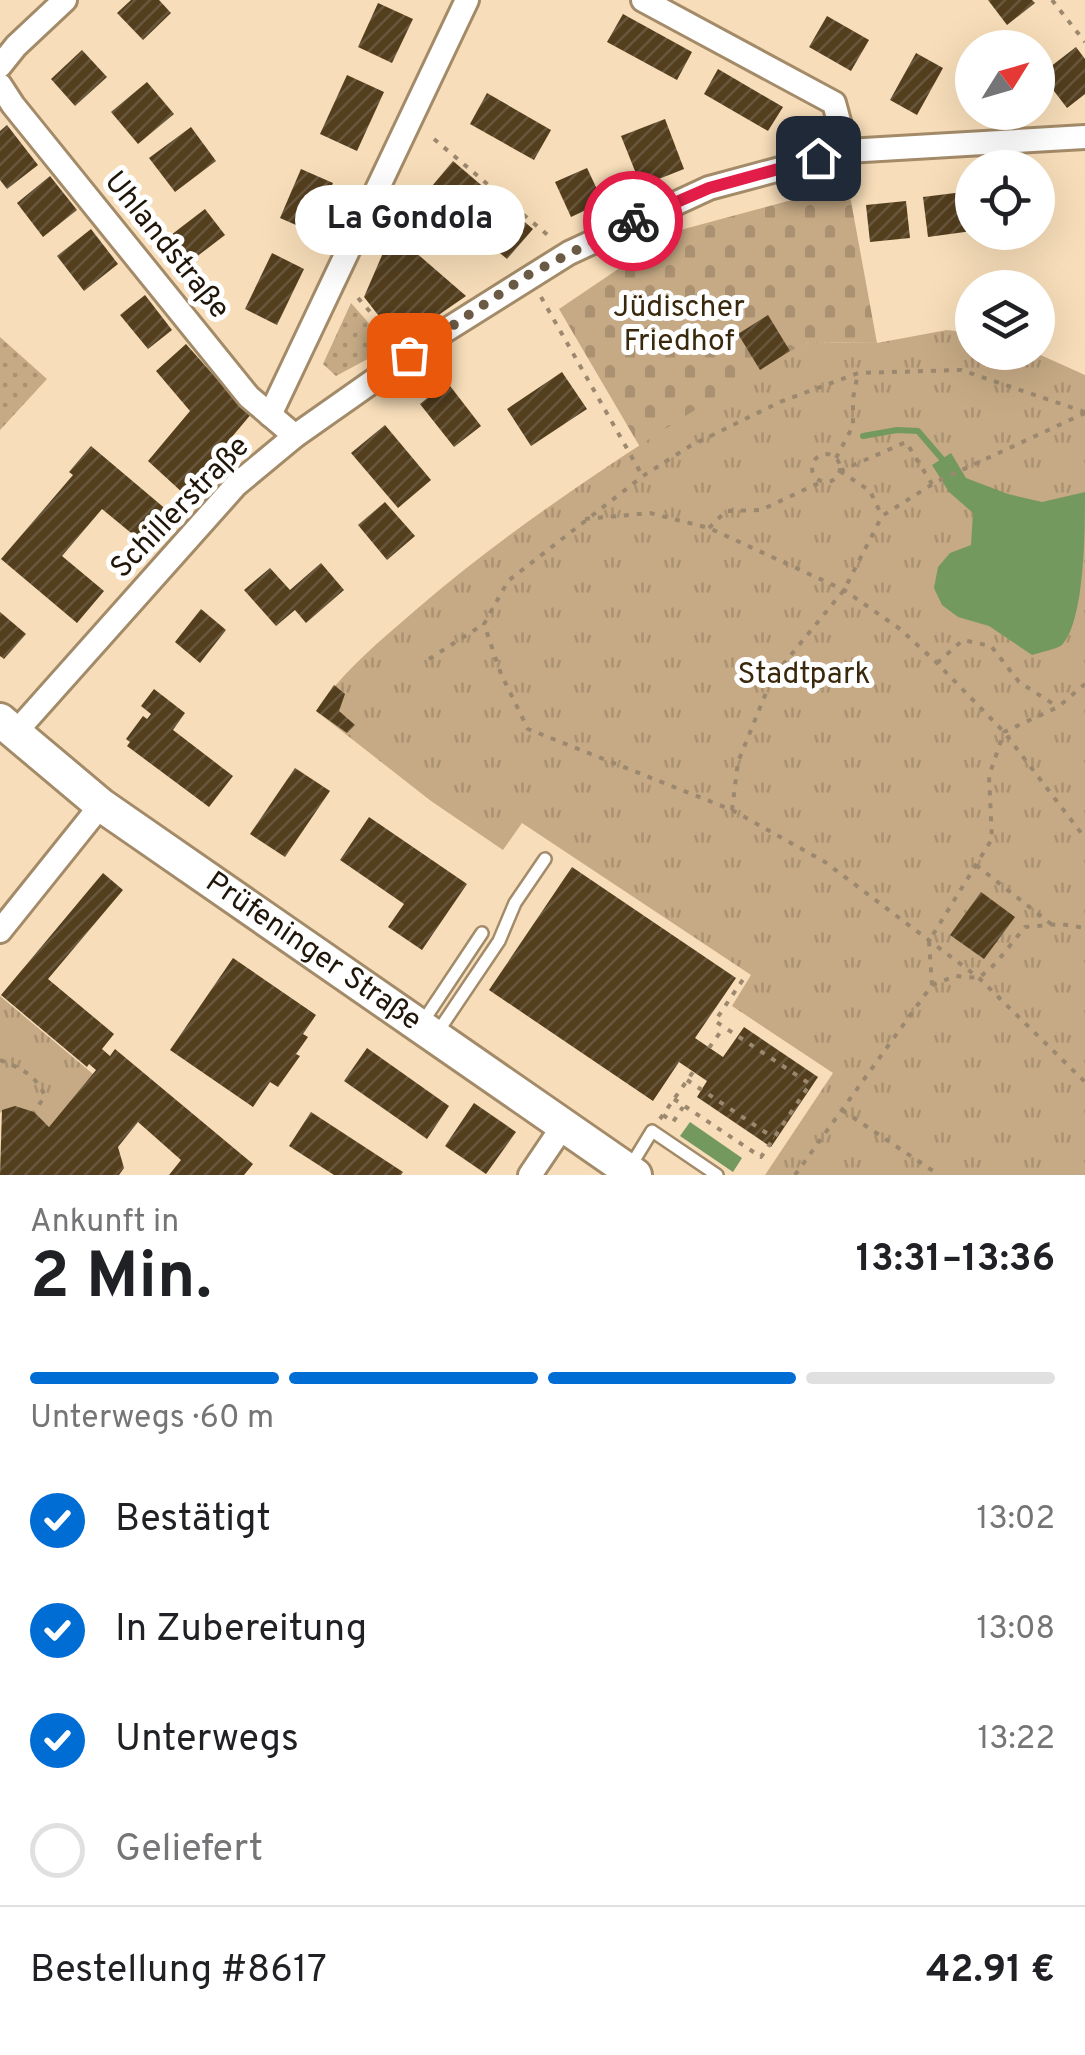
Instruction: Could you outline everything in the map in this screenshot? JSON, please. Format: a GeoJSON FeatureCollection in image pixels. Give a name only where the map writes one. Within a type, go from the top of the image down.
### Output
{"type":"FeatureCollection","features":[{"type":"Feature","properties":{"kind":"street"},"geometry":{"type":"LineString","coordinates":[[0,66],[65,0]]}},
{"type":"Feature","properties":{"kind":"street"},"geometry":{"type":"LineString","coordinates":[[270,415],[467,0]]}},
{"type":"Feature","properties":{"kind":"street"},"geometry":{"type":"LineString","coordinates":[[643,0],[834,104],[847,150]]}},
{"type":"Feature","properties":{"kind":"street","name":"Uhlandstraße"},"geometry":{"type":"LineString","coordinates":[[0,84],[250,396],[295,436]]}},
{"type":"Feature","properties":{"kind":"street","name":"Schillerstraße"},"geometry":{"type":"LineString","coordinates":[[8,726],[236,485],[295,436],[528,275],[709,188],[847,150],[1085,137]]}},
{"type":"Feature","properties":{"kind":"street","name":"Prüfeninger Straße"},"geometry":{"type":"LineString","coordinates":[[8,726],[101,805],[631,1173]]}},
{"type":"Feature","properties":{"kind":"street"},"geometry":{"type":"LineString","coordinates":[[0,932],[101,805]]}},
{"type":"Feature","properties":{"kind":"street"},"geometry":{"type":"LineString","coordinates":[[530,1175],[562,1126]]}},
{"type":"Feature","properties":{"kind":"lane"},"geometry":{"type":"LineString","coordinates":[[427,1032],[499,941],[516,903],[545,860]]}},
{"type":"Feature","properties":{"kind":"lane"},"geometry":{"type":"LineString","coordinates":[[427,1032],[482,933]]}},
{"type":"Feature","properties":{"kind":"lane"},"geometry":{"type":"LineString","coordinates":[[631,1173],[652,1131],[716,1175]]}},
{"type":"Feature","properties":{"kind":"path"},"geometry":{"type":"LineString","coordinates":[[1052,0],[1085,42]]}},
{"type":"Feature","properties":{"kind":"path"},"geometry":{"type":"LineString","coordinates":[[434,139],[569,253]]}},
{"type":"Feature","properties":{"kind":"path"},"geometry":{"type":"LineString","coordinates":[[528,275],[643,476]]}},
{"type":"Feature","properties":{"kind":"path"},"geometry":{"type":"LineString","coordinates":[[358,298],[409,355]]}},
{"type":"Feature","properties":{"kind":"path"},"geometry":{"type":"LineString","coordinates":[[429,659],[484,624],[508,581],[643,476],[690,446],[780,402],[858,373],[962,370],[1085,412],[934,483],[882,516],[844,590],[772,678],[738,762],[732,810]]}},
{"type":"Feature","properties":{"kind":"path"},"geometry":{"type":"LineString","coordinates":[[858,373],[853,426],[836,458],[840,470],[870,491],[882,516]]}},
{"type":"Feature","properties":{"kind":"path"},"geometry":{"type":"LineString","coordinates":[[709,528],[726,512],[762,510],[906,442],[934,483]]}},
{"type":"Feature","properties":{"kind":"path"},"geometry":{"type":"LineString","coordinates":[[822,481],[813,472],[816,458],[824,454],[836,458]]}},
{"type":"Feature","properties":{"kind":"path"},"geometry":{"type":"LineString","coordinates":[[585,519],[650,513],[709,528],[844,590],[900,630],[938,664],[1004,732],[1085,838]]}},
{"type":"Feature","properties":{"kind":"path"},"geometry":{"type":"LineString","coordinates":[[484,624],[501,674],[528,729],[732,810],[825,862],[979,978],[1085,1082]]}},
{"type":"Feature","properties":{"kind":"path"},"geometry":{"type":"LineString","coordinates":[[938,664],[963,640],[991,646],[1019,682],[1058,707]]}},
{"type":"Feature","properties":{"kind":"path"},"geometry":{"type":"LineString","coordinates":[[932,985],[930,941],[992,839],[989,776],[1004,732],[1058,707],[1085,684]]}},
{"type":"Feature","properties":{"kind":"path"},"geometry":{"type":"LineString","coordinates":[[976,865],[1052,924]]}},
{"type":"Feature","properties":{"kind":"path"},"geometry":{"type":"LineString","coordinates":[[795,1175],[932,985],[956,976],[979,978],[1025,927],[1052,924],[1085,928]]}},
{"type":"Feature","properties":{"kind":"path"},"geometry":{"type":"LineString","coordinates":[[674,1099],[761,1158],[810,1084],[716,1021],[744,978]]}},
{"type":"Feature","properties":{"kind":"path"},"geometry":{"type":"LineString","coordinates":[[709,1048],[724,1027]]}},
{"type":"Feature","properties":{"kind":"path"},"geometry":{"type":"LineString","coordinates":[[0,1060],[26,1070],[38,1081],[45,1096],[34,1112]]}},
{"type":"Feature","properties":{"kind":"path"},"geometry":{"type":"LineString","coordinates":[[684,1106],[673,1122],[663,1115],[693,1072]]}},
{"type":"Feature","properties":{"kind":"path"},"geometry":{"type":"LineString","coordinates":[[688,1080],[774,1138]]}},
{"type":"Feature","properties":{"kind":"path"},"geometry":{"type":"LineString","coordinates":[[842,1110],[938,1175]]}},
{"type":"Feature","properties":{"kind":"green space","name":"Jüdischer Friedhof"},"geometry":{"type":"Polygon","coordinates":[[[848,185],[877,343],[809,342],[640,447],[559,309],[673,232],[848,185]]]}},
{"type":"Feature","properties":{"kind":"green space"},"geometry":{"type":"Polygon","coordinates":[[[351,303],[390,347],[336,376],[323,364],[351,303]]]}},
{"type":"Feature","properties":{"kind":"green space","name":"Stadtpark"},"geometry":{"type":"Polygon","coordinates":[[[955,331],[955,370],[1055,370],[1055,362],[1085,375],[1085,1175],[765,1175],[833,1073],[732,1006],[751,975],[522,823],[503,850],[431,801],[316,711],[377,644],[461,572],[646,441],[809,342],[877,343],[955,331]]]}},
{"type":"Feature","properties":{"kind":"green space"},"geometry":{"type":"Polygon","coordinates":[[[0,337],[47,379],[0,430],[0,337]]]}},
{"type":"Feature","properties":{"kind":"green space"},"geometry":{"type":"Polygon","coordinates":[[[0,996],[93,1074],[49,1127],[20,1108],[0,1113],[0,996]]]}},
{"type":"Feature","properties":{"kind":"shaded area"},"geometry":{"type":"Polygon","coordinates":[[[951,453],[966,478],[1008,494],[1042,502],[1085,492],[1079,596],[1070,633],[1059,647],[1032,655],[989,626],[958,617],[942,605],[934,588],[938,567],[950,553],[971,545],[973,513],[949,492],[932,465],[951,453]]]}},
{"type":"Feature","properties":{"kind":"shaded area"},"geometry":{"type":"Polygon","coordinates":[[[690,1122],[742,1158],[733,1172],[680,1136],[690,1122]]]}},
{"type":"Feature","properties":{"kind":"building"},"geometry":{"type":"Polygon","coordinates":[[[131,0],[159,0],[171,13],[143,40],[117,13],[131,0]]]}},
{"type":"Feature","properties":{"kind":"building"},"geometry":{"type":"Polygon","coordinates":[[[988,0],[1032,0],[1035,3],[1007,25],[988,0]]]}},
{"type":"Feature","properties":{"kind":"building"},"geometry":{"type":"Polygon","coordinates":[[[378,3],[413,19],[392,63],[358,47],[378,3]]]}},
{"type":"Feature","properties":{"kind":"building"},"geometry":{"type":"Polygon","coordinates":[[[623,14],[692,52],[677,80],[607,42],[623,14]]]}},
{"type":"Feature","properties":{"kind":"building"},"geometry":{"type":"Polygon","coordinates":[[[827,16],[869,40],[851,71],[809,47],[827,16]]]}},
{"type":"Feature","properties":{"kind":"building"},"geometry":{"type":"Polygon","coordinates":[[[1076,47],[1085,59],[1085,94],[1067,108],[1055,92],[1055,63],[1076,47]]]}},
{"type":"Feature","properties":{"kind":"building"},"geometry":{"type":"Polygon","coordinates":[[[82,50],[107,77],[75,106],[51,79],[82,50]]]}},
{"type":"Feature","properties":{"kind":"building"},"geometry":{"type":"Polygon","coordinates":[[[916,53],[943,68],[917,115],[890,100],[916,53]]]}},
{"type":"Feature","properties":{"kind":"building"},"geometry":{"type":"Polygon","coordinates":[[[718,69],[783,107],[768,131],[704,94],[718,69]]]}},
{"type":"Feature","properties":{"kind":"building"},"geometry":{"type":"Polygon","coordinates":[[[347,75],[384,92],[357,151],[320,134],[347,75]]]}},
{"type":"Feature","properties":{"kind":"building"},"geometry":{"type":"Polygon","coordinates":[[[147,82],[174,114],[138,144],[111,112],[147,82]]]}},
{"type":"Feature","properties":{"kind":"building"},"geometry":{"type":"Polygon","coordinates":[[[487,93],[551,130],[534,160],[470,124],[487,93]]]}},
{"type":"Feature","properties":{"kind":"building"},"geometry":{"type":"Polygon","coordinates":[[[665,119],[684,169],[641,186],[621,136],[665,119]]]}},
{"type":"Feature","properties":{"kind":"building"},"geometry":{"type":"Polygon","coordinates":[[[7,125],[38,165],[7,189],[0,180],[0,131],[7,125]]]}},
{"type":"Feature","properties":{"kind":"building"},"geometry":{"type":"Polygon","coordinates":[[[191,127],[216,161],[175,192],[149,158],[191,127]]]}},
{"type":"Feature","properties":{"kind":"building"},"geometry":{"type":"Polygon","coordinates":[[[453,161],[533,229],[507,259],[427,192],[453,161]]]}},
{"type":"Feature","properties":{"kind":"building"},"geometry":{"type":"Polygon","coordinates":[[[587,168],[603,202],[571,217],[555,182],[587,168]]]}},
{"type":"Feature","properties":{"kind":"building"},"geometry":{"type":"Polygon","coordinates":[[[301,169],[333,183],[312,232],[280,218],[301,169]]]}},
{"type":"Feature","properties":{"kind":"building"},"geometry":{"type":"Polygon","coordinates":[[[50,176],[77,210],[43,237],[17,203],[50,176]]]}},
{"type":"Feature","properties":{"kind":"building"},"geometry":{"type":"Polygon","coordinates":[[[955,193],[955,233],[928,237],[923,197],[955,193]]]}},
{"type":"Feature","properties":{"kind":"building"},"geometry":{"type":"Polygon","coordinates":[[[906,201],[910,238],[870,242],[866,205],[906,201]]]}},
{"type":"Feature","properties":{"kind":"building"},"geometry":{"type":"Polygon","coordinates":[[[205,209],[225,235],[191,261],[171,235],[205,209]]]}},
{"type":"Feature","properties":{"kind":"building"},"geometry":{"type":"Polygon","coordinates":[[[91,229],[118,264],[84,291],[57,256],[91,229]]]}},
{"type":"Feature","properties":{"kind":"building"},"geometry":{"type":"Polygon","coordinates":[[[392,232],[466,296],[404,339],[364,297],[392,232]]]}},
{"type":"Feature","properties":{"kind":"building"},"geometry":{"type":"Polygon","coordinates":[[[272,253],[304,269],[277,325],[245,309],[272,253]]]}},
{"type":"Feature","properties":{"kind":"building"},"geometry":{"type":"Polygon","coordinates":[[[145,295],[172,330],[148,349],[120,315],[145,295]]]}},
{"type":"Feature","properties":{"kind":"building"},"geometry":{"type":"Polygon","coordinates":[[[768,315],[790,351],[760,370],[738,334],[768,315]]]}},
{"type":"Feature","properties":{"kind":"building"},"geometry":{"type":"Polygon","coordinates":[[[186,344],[252,413],[184,494],[148,461],[190,411],[156,371],[186,344]]]}},
{"type":"Feature","properties":{"kind":"building"},"geometry":{"type":"Polygon","coordinates":[[[562,372],[587,409],[531,446],[507,409],[562,372]]]}},
{"type":"Feature","properties":{"kind":"building"},"geometry":{"type":"Polygon","coordinates":[[[447,382],[481,426],[454,447],[420,404],[447,382]]]}},
{"type":"Feature","properties":{"kind":"building"},"geometry":{"type":"Polygon","coordinates":[[[385,425],[431,480],[398,508],[351,453],[385,425]]]}},
{"type":"Feature","properties":{"kind":"building"},"geometry":{"type":"Polygon","coordinates":[[[91,446],[168,511],[142,542],[102,509],[62,556],[104,591],[77,623],[1,559],[73,475],[69,472],[91,446]]]}},
{"type":"Feature","properties":{"kind":"building"},"geometry":{"type":"Polygon","coordinates":[[[385,502],[415,536],[387,560],[358,525],[385,502]]]}},
{"type":"Feature","properties":{"kind":"building"},"geometry":{"type":"Polygon","coordinates":[[[321,563],[344,590],[306,623],[295,610],[276,626],[244,590],[270,568],[290,590],[321,563]]]}},
{"type":"Feature","properties":{"kind":"building"},"geometry":{"type":"Polygon","coordinates":[[[201,609],[226,630],[200,663],[175,642],[201,609]]]}},
{"type":"Feature","properties":{"kind":"building"},"geometry":{"type":"Polygon","coordinates":[[[0,612],[26,634],[4,659],[0,656],[0,612]]]}},
{"type":"Feature","properties":{"kind":"building"},"geometry":{"type":"Polygon","coordinates":[[[334,685],[345,694],[339,711],[355,725],[347,733],[316,711],[334,685]]]}},
{"type":"Feature","properties":{"kind":"building"},"geometry":{"type":"Polygon","coordinates":[[[154,689],[185,713],[173,730],[233,776],[209,807],[127,746],[130,742],[126,739],[143,716],[147,719],[151,714],[141,706],[154,689]]]}},
{"type":"Feature","properties":{"kind":"building"},"geometry":{"type":"Polygon","coordinates":[[[295,768],[330,791],[285,857],[250,834],[295,768]]]}},
{"type":"Feature","properties":{"kind":"building"},"geometry":{"type":"Polygon","coordinates":[[[369,817],[467,884],[422,950],[388,927],[404,904],[340,860],[369,817]]]}},
{"type":"Feature","properties":{"kind":"building"},"geometry":{"type":"Polygon","coordinates":[[[572,867],[736,978],[695,1038],[723,1057],[744,1027],[818,1077],[771,1147],[697,1097],[707,1081],[679,1062],[653,1101],[489,990],[572,867]]]}},
{"type":"Feature","properties":{"kind":"building"},"geometry":{"type":"Polygon","coordinates":[[[103,873],[123,890],[48,979],[114,1034],[102,1049],[110,1056],[115,1049],[253,1164],[244,1175],[169,1175],[181,1160],[138,1122],[118,1147],[124,1168],[119,1175],[0,1175],[2,1110],[15,1106],[34,1112],[49,1127],[96,1070],[89,1064],[87,1067],[1,995],[103,873]]]}},
{"type":"Feature","properties":{"kind":"building"},"geometry":{"type":"Polygon","coordinates":[[[981,892],[1015,917],[984,959],[950,935],[981,892]]]}},
{"type":"Feature","properties":{"kind":"building"},"geometry":{"type":"Polygon","coordinates":[[[233,958],[316,1015],[303,1034],[308,1037],[296,1054],[300,1056],[278,1087],[270,1082],[253,1107],[170,1050],[233,958]]]}},
{"type":"Feature","properties":{"kind":"building"},"geometry":{"type":"Polygon","coordinates":[[[367,1048],[449,1106],[427,1139],[344,1081],[367,1048]]]}},
{"type":"Feature","properties":{"kind":"building"},"geometry":{"type":"Polygon","coordinates":[[[474,1103],[516,1132],[486,1174],[445,1146],[474,1103]]]}},
{"type":"Feature","properties":{"kind":"building"},"geometry":{"type":"Polygon","coordinates":[[[311,1112],[403,1172],[401,1175],[334,1175],[289,1146],[311,1112]]]}},
{"type":"Feature","properties":{"kind":"waterway"},"geometry":{"type":"LineString","coordinates":[[863,436],[918,431],[942,459]]}},
{"type":"Feature","properties":{"kind":"way so far"},"geometry":{"type":"LineString","coordinates":[[409,355],[528,275],[633,221]]}},
{"type":"Feature","properties":{"kind":"place","name":"La Gondola"},"geometry":{"type":"Point","coordinates":[409,355]}},
{"type":"Feature","properties":{"kind":"route"},"geometry":{"type":"LineString","coordinates":[[633,221],[709,188],[818,158]]}}]}
